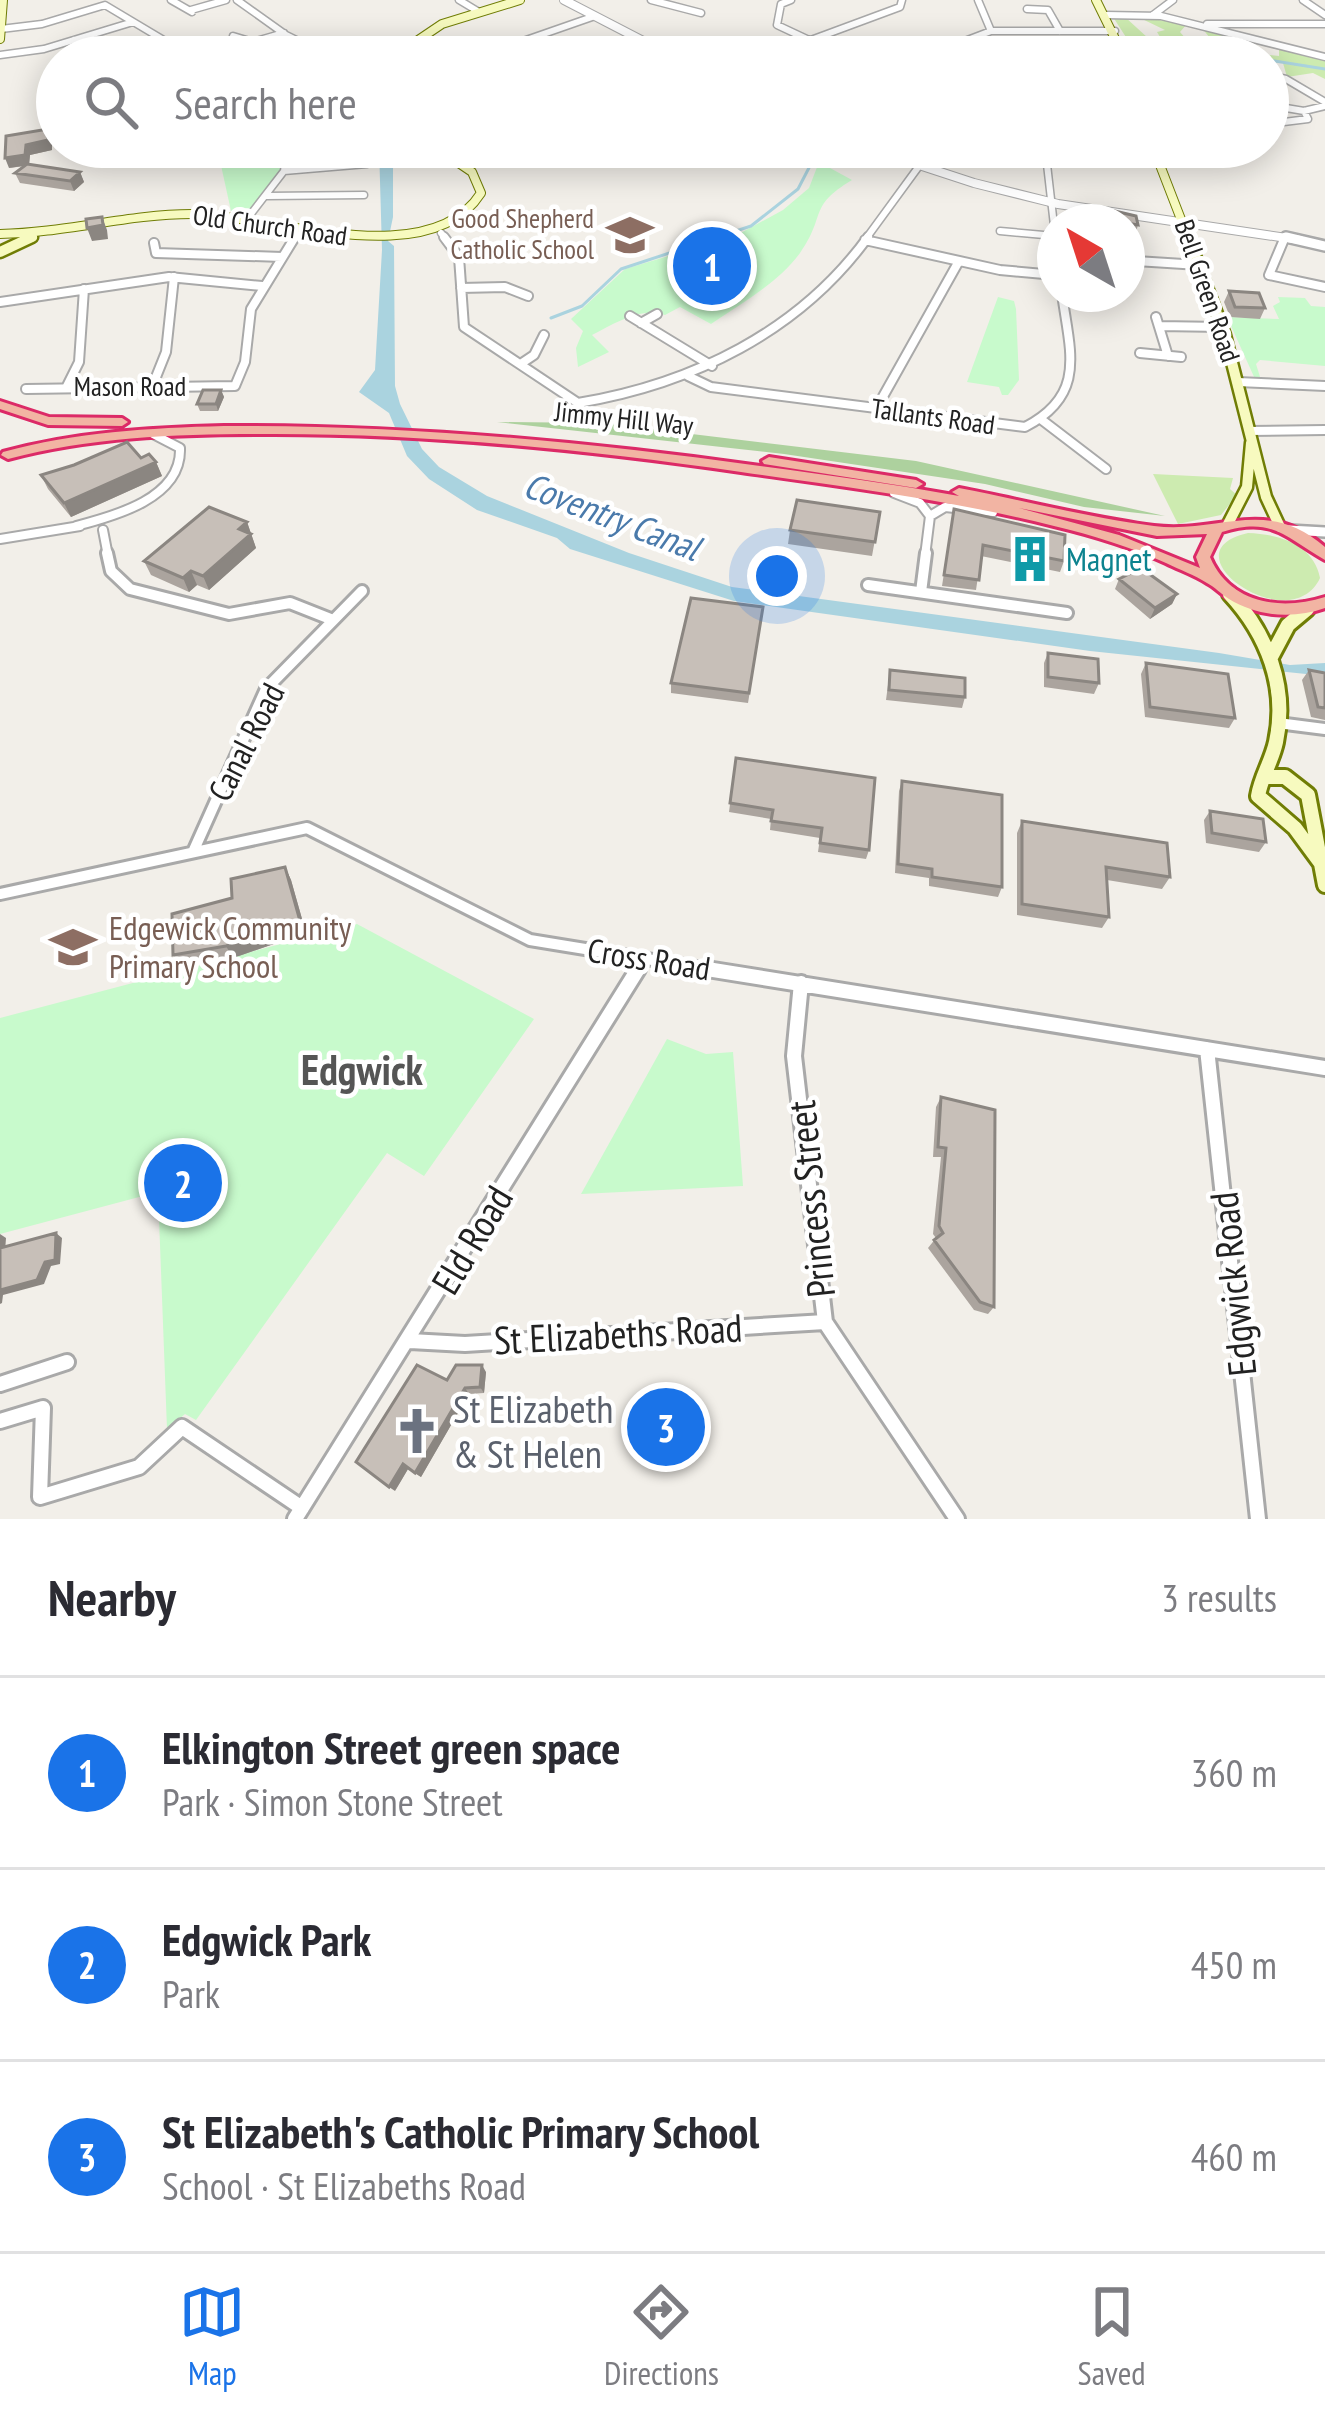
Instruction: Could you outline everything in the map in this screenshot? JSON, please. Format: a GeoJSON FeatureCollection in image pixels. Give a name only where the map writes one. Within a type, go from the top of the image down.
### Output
{"type":"FeatureCollection","features":[{"type":"Feature","properties":{"kind":"highway","name":"Jimmy Hill Way"},"geometry":{"type":"LineString","coordinates":[[7,406],[95,422],[386,428],[613,441],[834,469],[1157,531],[1284,528]]}},
{"type":"Feature","properties":{"kind":"highway"},"geometry":{"type":"LineString","coordinates":[[2,459],[24,433],[7,406]]}},
{"type":"Feature","properties":{"kind":"highway","name":"Jimmy Hill Way"},"geometry":{"type":"LineString","coordinates":[[2,459],[72,437],[386,428]]}},
{"type":"Feature","properties":{"kind":"highway","name":"Jimmy Hill Way"},"geometry":{"type":"LineString","coordinates":[[430,430],[647,455],[881,489],[1026,516],[1134,542],[1262,606],[1320,604]]}},
{"type":"Feature","properties":{"kind":"highway"},"geometry":{"type":"LineString","coordinates":[[1220,585],[1203,556],[1222,527]]}},
{"type":"Feature","properties":{"kind":"highway"},"geometry":{"type":"LineString","coordinates":[[1284,528],[1325,554]]}},
{"type":"Feature","properties":{"kind":"main road"},"geometry":{"type":"LineString","coordinates":[[421,36],[479,11],[520,0]]}},
{"type":"Feature","properties":{"kind":"main road"},"geometry":{"type":"LineString","coordinates":[[1096,0],[1116,36]]}},
{"type":"Feature","properties":{"kind":"main road"},"geometry":{"type":"LineString","coordinates":[[0,39],[2,1]]}},
{"type":"Feature","properties":{"kind":"main road","name":"Old Church Road"},"geometry":{"type":"LineString","coordinates":[[0,255],[8,238],[176,215],[247,219],[351,238],[402,234],[457,217],[482,193],[478,179],[466,168]]}},
{"type":"Feature","properties":{"kind":"main road","name":"Bell Green Road"},"geometry":{"type":"LineString","coordinates":[[1161,168],[1222,327],[1269,506],[1284,528]]}},
{"type":"Feature","properties":{"kind":"main road","name":"Bell Green Road"},"geometry":{"type":"LineString","coordinates":[[1222,527],[1246,487],[1251,434]]}},
{"type":"Feature","properties":{"kind":"main road"},"geometry":{"type":"LineString","coordinates":[[1220,585],[1252,618],[1271,657],[1277,686],[1278,730],[1258,796],[1320,862]]}},
{"type":"Feature","properties":{"kind":"main road"},"geometry":{"type":"LineString","coordinates":[[1271,657],[1288,625],[1320,604]]}},
{"type":"Feature","properties":{"kind":"main road"},"geometry":{"type":"LineString","coordinates":[[1278,730],[1294,781],[1308,795],[1325,885]]}},
{"type":"Feature","properties":{"kind":"main road"},"geometry":{"type":"LineString","coordinates":[[1266,777],[1294,781]]}},
{"type":"Feature","properties":{"kind":"main road"},"geometry":{"type":"LineString","coordinates":[[1278,814],[1297,815],[1308,807]]}},
{"type":"Feature","properties":{"kind":"street"},"geometry":{"type":"LineString","coordinates":[[171,0],[193,12],[226,0]]}},
{"type":"Feature","properties":{"kind":"street"},"geometry":{"type":"LineString","coordinates":[[237,0],[290,36]]}},
{"type":"Feature","properties":{"kind":"street"},"geometry":{"type":"LineString","coordinates":[[460,0],[479,11]]}},
{"type":"Feature","properties":{"kind":"street"},"geometry":{"type":"LineString","coordinates":[[564,0],[634,36]]}},
{"type":"Feature","properties":{"kind":"street"},"geometry":{"type":"LineString","coordinates":[[651,0],[701,13]]}},
{"type":"Feature","properties":{"kind":"street"},"geometry":{"type":"LineString","coordinates":[[790,0],[782,4],[777,25],[800,36]]}},
{"type":"Feature","properties":{"kind":"street"},"geometry":{"type":"LineString","coordinates":[[820,36],[900,7],[902,0]]}},
{"type":"Feature","properties":{"kind":"street"},"geometry":{"type":"LineString","coordinates":[[978,0],[991,31]]}},
{"type":"Feature","properties":{"kind":"street"},"geometry":{"type":"LineString","coordinates":[[1154,15],[1173,0]]}},
{"type":"Feature","properties":{"kind":"street"},"geometry":{"type":"LineString","coordinates":[[1303,0],[1325,15]]}},
{"type":"Feature","properties":{"kind":"street"},"geometry":{"type":"LineString","coordinates":[[1,29],[42,24],[105,5],[157,36]]}},
{"type":"Feature","properties":{"kind":"street"},"geometry":{"type":"LineString","coordinates":[[1027,9],[1048,10],[1060,31]]}},
{"type":"Feature","properties":{"kind":"street"},"geometry":{"type":"LineString","coordinates":[[1105,15],[1154,15],[1243,36]]}},
{"type":"Feature","properties":{"kind":"street"},"geometry":{"type":"LineString","coordinates":[[538,36],[595,16]]}},
{"type":"Feature","properties":{"kind":"street"},"geometry":{"type":"LineString","coordinates":[[1204,26],[1220,21],[1325,24]]}},
{"type":"Feature","properties":{"kind":"street"},"geometry":{"type":"LineString","coordinates":[[87,36],[133,22]]}},
{"type":"Feature","properties":{"kind":"street"},"geometry":{"type":"LineString","coordinates":[[978,36],[991,31],[1114,31]]}},
{"type":"Feature","properties":{"kind":"street"},"geometry":{"type":"LineString","coordinates":[[274,36],[284,33]]}},
{"type":"Feature","properties":{"kind":"street"},"geometry":{"type":"LineString","coordinates":[[0,55],[36,48]]}},
{"type":"Feature","properties":{"kind":"street"},"geometry":{"type":"LineString","coordinates":[[1289,48],[1325,57]]}},
{"type":"Feature","properties":{"kind":"street"},"geometry":{"type":"LineString","coordinates":[[1289,81],[1325,104]]}},
{"type":"Feature","properties":{"kind":"street"},"geometry":{"type":"LineString","coordinates":[[1311,94],[1325,90]]}},
{"type":"Feature","properties":{"kind":"street"},"geometry":{"type":"LineString","coordinates":[[1289,109],[1304,111],[1325,104]]}},
{"type":"Feature","properties":{"kind":"street"},"geometry":{"type":"LineString","coordinates":[[1289,123],[1303,123],[1307,119],[1304,111]]}},
{"type":"Feature","properties":{"kind":"street"},"geometry":{"type":"LineString","coordinates":[[247,219],[284,168]]}},
{"type":"Feature","properties":{"kind":"street"},"geometry":{"type":"LineString","coordinates":[[284,171],[320,168]]}},
{"type":"Feature","properties":{"kind":"street"},"geometry":{"type":"LineString","coordinates":[[441,233],[459,256],[464,327],[578,403],[638,393],[712,366],[819,298],[919,168]]}},
{"type":"Feature","properties":{"kind":"street"},"geometry":{"type":"LineString","coordinates":[[924,168],[1053,203],[1286,236],[1325,246]]}},
{"type":"Feature","properties":{"kind":"street"},"geometry":{"type":"LineString","coordinates":[[1048,168],[1053,203]]}},
{"type":"Feature","properties":{"kind":"street"},"geometry":{"type":"LineString","coordinates":[[266,196],[364,195]]}},
{"type":"Feature","properties":{"kind":"street"},"geometry":{"type":"LineString","coordinates":[[1000,231],[1037,234]]}},
{"type":"Feature","properties":{"kind":"street"},"geometry":{"type":"LineString","coordinates":[[0,302],[174,277],[262,286],[299,232]]}},
{"type":"Feature","properties":{"kind":"street"},"geometry":{"type":"LineString","coordinates":[[1286,236],[1269,275],[1325,287]]}},
{"type":"Feature","properties":{"kind":"street"},"geometry":{"type":"LineString","coordinates":[[865,240],[959,262],[1037,272]]}},
{"type":"Feature","properties":{"kind":"street"},"geometry":{"type":"LineString","coordinates":[[154,243],[155,253],[282,256]]}},
{"type":"Feature","properties":{"kind":"street"},"geometry":{"type":"LineString","coordinates":[[222,256],[230,243]]}},
{"type":"Feature","properties":{"kind":"street"},"geometry":{"type":"LineString","coordinates":[[876,409],[959,262]]}},
{"type":"Feature","properties":{"kind":"street"},"geometry":{"type":"LineString","coordinates":[[1145,264],[1199,265]]}},
{"type":"Feature","properties":{"kind":"street"},"geometry":{"type":"LineString","coordinates":[[152,387],[166,352],[174,277]]}},
{"type":"Feature","properties":{"kind":"street","name":"Mason Road"},"geometry":{"type":"LineString","coordinates":[[26,389],[235,386],[245,362],[251,309],[262,286]]}},
{"type":"Feature","properties":{"kind":"street"},"geometry":{"type":"LineString","coordinates":[[461,288],[505,287],[527,296]]}},
{"type":"Feature","properties":{"kind":"street"},"geometry":{"type":"LineString","coordinates":[[66,388],[80,362],[84,290]]}},
{"type":"Feature","properties":{"kind":"street","name":"Tallants Road"},"geometry":{"type":"LineString","coordinates":[[688,376],[711,387],[1014,428],[1042,420],[1063,404],[1070,385],[1064,312]]}},
{"type":"Feature","properties":{"kind":"street"},"geometry":{"type":"LineString","coordinates":[[641,323],[658,314]]}},
{"type":"Feature","properties":{"kind":"street"},"geometry":{"type":"LineString","coordinates":[[630,316],[712,366]]}},
{"type":"Feature","properties":{"kind":"street"},"geometry":{"type":"LineString","coordinates":[[1168,356],[1157,322],[1222,327]]}},
{"type":"Feature","properties":{"kind":"street"},"geometry":{"type":"LineString","coordinates":[[522,363],[534,355],[544,335]]}},
{"type":"Feature","properties":{"kind":"street"},"geometry":{"type":"LineString","coordinates":[[1140,353],[1181,357]]}},
{"type":"Feature","properties":{"kind":"street"},"geometry":{"type":"LineString","coordinates":[[1238,382],[1325,386]]}},
{"type":"Feature","properties":{"kind":"street"},"geometry":{"type":"LineString","coordinates":[[578,403],[579,417]]}},
{"type":"Feature","properties":{"kind":"street"},"geometry":{"type":"LineString","coordinates":[[1042,420],[1106,469]]}},
{"type":"Feature","properties":{"kind":"street"},"geometry":{"type":"LineString","coordinates":[[1251,434],[1325,430]]}},
{"type":"Feature","properties":{"kind":"street"},"geometry":{"type":"LineString","coordinates":[[0,539],[76,526],[118,513],[159,490],[182,466],[176,444],[138,432]]}},
{"type":"Feature","properties":{"kind":"street","name":"Jimmy Hill Way"},"geometry":{"type":"LineString","coordinates":[[881,489],[910,498],[930,516],[954,506],[1026,516]]}},
{"type":"Feature","properties":{"kind":"street"},"geometry":{"type":"LineString","coordinates":[[103,530],[118,513]]}},
{"type":"Feature","properties":{"kind":"street"},"geometry":{"type":"LineString","coordinates":[[922,592],[930,516]]}},
{"type":"Feature","properties":{"kind":"street"},"geometry":{"type":"LineString","coordinates":[[76,526],[103,530]]}},
{"type":"Feature","properties":{"kind":"street"},"geometry":{"type":"LineString","coordinates":[[1284,528],[1325,532]]}},
{"type":"Feature","properties":{"kind":"street"},"geometry":{"type":"LineString","coordinates":[[103,530],[111,571],[130,589],[223,614],[284,602],[333,620]]}},
{"type":"Feature","properties":{"kind":"street"},"geometry":{"type":"LineString","coordinates":[[868,585],[1067,613]]}},
{"type":"Feature","properties":{"kind":"street","name":"Canal Road"},"geometry":{"type":"LineString","coordinates":[[193,852],[266,688],[362,591]]}},
{"type":"Feature","properties":{"kind":"street"},"geometry":{"type":"LineString","coordinates":[[1278,730],[1325,729]]}},
{"type":"Feature","properties":{"kind":"street","name":"Cross Road"},"geometry":{"type":"LineString","coordinates":[[0,894],[307,828],[530,940],[1325,1067]]}},
{"type":"Feature","properties":{"kind":"street","name":"Eld Road"},"geometry":{"type":"LineString","coordinates":[[299,1514],[645,958]]}},
{"type":"Feature","properties":{"kind":"street","name":"Princess Street"},"geometry":{"type":"LineString","coordinates":[[801,983],[794,1056],[825,1322],[957,1519]]}},
{"type":"Feature","properties":{"kind":"street","name":"Edgwick Road"},"geometry":{"type":"LineString","coordinates":[[1207,1048],[1258,1519]]}},
{"type":"Feature","properties":{"kind":"street","name":"St Elizabeths Road"},"geometry":{"type":"LineString","coordinates":[[410,1340],[465,1343],[825,1322]]}},
{"type":"Feature","properties":{"kind":"street"},"geometry":{"type":"LineString","coordinates":[[0,1384],[67,1362]]}},
{"type":"Feature","properties":{"kind":"street"},"geometry":{"type":"LineString","coordinates":[[0,1421],[43,1408],[40,1497],[139,1467],[182,1427],[299,1514]]}},
{"type":"Feature","properties":{"kind":"green space"},"geometry":{"type":"Polygon","coordinates":[[[1113,17],[1125,17],[1146,36],[1125,36],[1113,17]]]}},
{"type":"Feature","properties":{"kind":"green space"},"geometry":{"type":"Polygon","coordinates":[[[1138,17],[1187,24],[1180,32],[1183,36],[1159,36],[1157,32],[1165,30],[1138,17]]]}},
{"type":"Feature","properties":{"kind":"green space"},"geometry":{"type":"Polygon","coordinates":[[[1202,28],[1235,36],[1208,36],[1202,28]]]}},
{"type":"Feature","properties":{"kind":"green space"},"geometry":{"type":"Polygon","coordinates":[[[1289,50],[1325,59],[1325,79],[1313,73],[1289,77],[1289,50]]]}},
{"type":"Feature","properties":{"kind":"green space"},"geometry":{"type":"Polygon","coordinates":[[[222,168],[282,168],[246,217],[231,211],[222,168]]]}},
{"type":"Feature","properties":{"kind":"green space"},"geometry":{"type":"Polygon","coordinates":[[[817,168],[830,168],[852,180],[829,197],[800,253],[770,283],[711,324],[680,307],[665,315],[646,313],[619,321],[592,335],[609,352],[578,367],[576,348],[583,331],[571,319],[625,269],[735,236],[783,210],[809,188],[817,168]]]}},
{"type":"Feature","properties":{"kind":"green space"},"geometry":{"type":"Polygon","coordinates":[[[998,297],[1014,301],[1016,309],[1019,380],[1008,395],[1002,395],[999,387],[967,382],[998,297]]]}},
{"type":"Feature","properties":{"kind":"green space"},"geometry":{"type":"Polygon","coordinates":[[[1278,297],[1305,298],[1311,306],[1325,307],[1325,366],[1260,360],[1256,364],[1261,380],[1255,379],[1227,317],[1279,319],[1273,306],[1280,302],[1278,297]]]}},
{"type":"Feature","properties":{"kind":"green space"},"geometry":{"type":"Polygon","coordinates":[[[497,422],[601,423],[916,461],[1165,516],[1084,507],[985,484],[784,454],[497,422]]]}},
{"type":"Feature","properties":{"kind":"green space"},"geometry":{"type":"Polygon","coordinates":[[[1153,474],[1233,478],[1230,489],[1237,495],[1221,515],[1178,524],[1153,474]]]}},
{"type":"Feature","properties":{"kind":"green space"},"geometry":{"type":"Polygon","coordinates":[[[1248,533],[1293,543],[1310,557],[1320,578],[1305,595],[1284,600],[1241,586],[1225,572],[1219,557],[1225,543],[1248,533]]]}},
{"type":"Feature","properties":{"kind":"green space"},"geometry":{"type":"Polygon","coordinates":[[[357,924],[534,1019],[424,1176],[387,1153],[196,1420],[185,1414],[167,1429],[158,1192],[0,1234],[0,1018],[357,924]]]}},
{"type":"Feature","properties":{"kind":"green space"},"geometry":{"type":"Polygon","coordinates":[[[667,1039],[706,1054],[733,1052],[743,1186],[581,1194],[667,1039]]]}},
{"type":"Feature","properties":{"kind":"water"},"geometry":{"type":"Polygon","coordinates":[[[380,168],[393,168],[388,241],[394,246],[395,386],[400,404],[422,449],[439,467],[487,496],[629,553],[732,587],[1290,665],[1325,663],[1325,676],[1090,651],[734,601],[570,549],[557,538],[477,510],[429,479],[407,456],[389,413],[359,392],[375,370],[382,250],[380,168]]]}},
{"type":"Feature","properties":{"kind":"building"},"geometry":{"type":"Polygon","coordinates":[[[36,131],[36,143],[26,145],[25,155],[5,158],[6,136],[36,131]]]}},
{"type":"Feature","properties":{"kind":"building"},"geometry":{"type":"Polygon","coordinates":[[[27,164],[80,172],[70,181],[15,173],[27,164]]]}},
{"type":"Feature","properties":{"kind":"building"},"geometry":{"type":"Polygon","coordinates":[[[102,217],[103,225],[87,228],[86,219],[102,217]]]}},
{"type":"Feature","properties":{"kind":"building"},"geometry":{"type":"Polygon","coordinates":[[[1229,291],[1259,293],[1265,308],[1235,307],[1229,291]]]}},
{"type":"Feature","properties":{"kind":"building"},"geometry":{"type":"Polygon","coordinates":[[[203,390],[221,390],[216,404],[197,404],[203,390]]]}},
{"type":"Feature","properties":{"kind":"building"},"geometry":{"type":"Polygon","coordinates":[[[127,442],[141,458],[149,454],[156,462],[64,503],[41,475],[74,465],[127,442]]]}},
{"type":"Feature","properties":{"kind":"building"},"geometry":{"type":"Polygon","coordinates":[[[797,500],[880,512],[875,542],[790,530],[797,500]]]}},
{"type":"Feature","properties":{"kind":"building"},"geometry":{"type":"Polygon","coordinates":[[[209,507],[247,522],[239,529],[251,534],[203,576],[191,571],[183,578],[144,561],[209,507]]]}},
{"type":"Feature","properties":{"kind":"building","name":"Magnet"},"geometry":{"type":"Polygon","coordinates":[[[954,509],[1065,535],[1064,561],[983,545],[979,580],[944,575],[954,509]]]}},
{"type":"Feature","properties":{"kind":"building"},"geometry":{"type":"Polygon","coordinates":[[[1141,568],[1177,594],[1155,608],[1119,579],[1141,568]]]}},
{"type":"Feature","properties":{"kind":"building"},"geometry":{"type":"Polygon","coordinates":[[[691,598],[763,607],[749,693],[671,683],[691,598]]]}},
{"type":"Feature","properties":{"kind":"building"},"geometry":{"type":"Polygon","coordinates":[[[1048,653],[1098,659],[1099,683],[1048,677],[1048,653]]]}},
{"type":"Feature","properties":{"kind":"building"},"geometry":{"type":"Polygon","coordinates":[[[1146,663],[1228,674],[1235,718],[1150,707],[1146,663]]]}},
{"type":"Feature","properties":{"kind":"building"},"geometry":{"type":"Polygon","coordinates":[[[890,670],[965,678],[965,697],[889,690],[890,670]]]}},
{"type":"Feature","properties":{"kind":"building"},"geometry":{"type":"Polygon","coordinates":[[[1309,670],[1325,673],[1325,708],[1318,707],[1309,670]]]}},
{"type":"Feature","properties":{"kind":"building"},"geometry":{"type":"Polygon","coordinates":[[[736,758],[875,778],[869,850],[820,843],[822,828],[771,821],[773,810],[730,803],[736,758]]]}},
{"type":"Feature","properties":{"kind":"building"},"geometry":{"type":"Polygon","coordinates":[[[902,781],[1002,795],[1002,887],[932,877],[932,869],[898,864],[902,781]]]}},
{"type":"Feature","properties":{"kind":"building"},"geometry":{"type":"Polygon","coordinates":[[[1210,811],[1263,819],[1266,842],[1212,833],[1210,811]]]}},
{"type":"Feature","properties":{"kind":"building"},"geometry":{"type":"Polygon","coordinates":[[[1022,821],[1167,843],[1170,877],[1106,867],[1109,917],[1022,904],[1022,821]]]}},
{"type":"Feature","properties":{"kind":"building"},"geometry":{"type":"Polygon","coordinates":[[[285,867],[300,921],[226,946],[173,955],[172,914],[232,898],[231,879],[285,867]]]}},
{"type":"Feature","properties":{"kind":"building"},"geometry":{"type":"Polygon","coordinates":[[[941,1097],[995,1110],[994,1307],[980,1302],[934,1240],[943,1233],[939,1226],[946,1148],[938,1147],[941,1097]]]}},
{"type":"Feature","properties":{"kind":"building"},"geometry":{"type":"Polygon","coordinates":[[[56,1233],[55,1260],[45,1262],[37,1280],[0,1290],[0,1248],[56,1233]]]}},
{"type":"Feature","properties":{"kind":"building","name":"St Elizabeth & St Helen"},"geometry":{"type":"Polygon","coordinates":[[[417,1365],[447,1380],[456,1365],[482,1365],[480,1387],[465,1388],[415,1473],[403,1464],[389,1487],[356,1462],[417,1365]]]}},
{"type":"Feature","properties":{"kind":"waterway"},"geometry":{"type":"LineString","coordinates":[[1289,63],[1325,69]]}},
{"type":"Feature","properties":{"kind":"waterway"},"geometry":{"type":"LineString","coordinates":[[551,318],[582,306],[621,269],[751,226],[798,189],[809,168]]}},
{"type":"Feature","properties":{"kind":"place","name":"Good Shepherd Catholic School"},"geometry":{"type":"Point","coordinates":[630,235]}},
{"type":"Feature","properties":{"kind":"place","name":"Elkington Street green space"},"geometry":{"type":"Point","coordinates":[712,266]}},
{"type":"Feature","properties":{"kind":"place","name":"Magnet"},"geometry":{"type":"Point","coordinates":[1030,559]}},
{"type":"Feature","properties":{"kind":"place","name":"Edgewick Community Primary School"},"geometry":{"type":"Point","coordinates":[73,947]}},
{"type":"Feature","properties":{"kind":"place","name":"Edgwick Park"},"geometry":{"type":"Point","coordinates":[183,1183]}},
{"type":"Feature","properties":{"kind":"place","name":"St Elizabeth's Catholic Primary School"},"geometry":{"type":"Point","coordinates":[666,1427]}},
{"type":"Feature","properties":{"kind":"place","name":"St Elizabeth & St Helen"},"geometry":{"type":"Point","coordinates":[417,1431]}},
{"type":"Feature","properties":{"kind":"district","name":"Edgwick"},"geometry":{"type":"Point","coordinates":[362,1070]}},
{"type":"Feature","properties":{"kind":"water label","name":"Coventry Canal"},"geometry":{"type":"Point","coordinates":[612,516]}}]}
